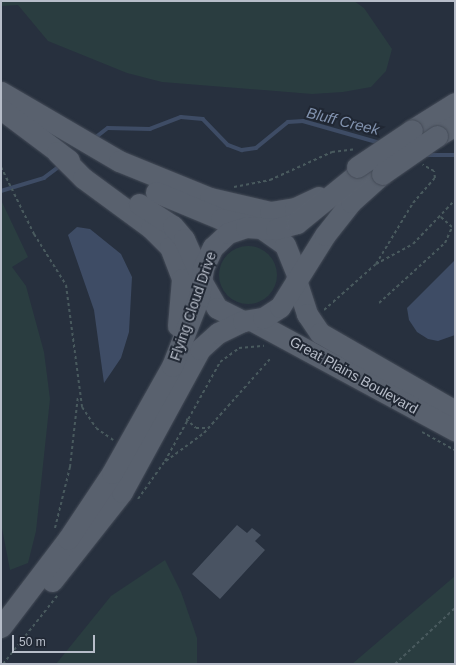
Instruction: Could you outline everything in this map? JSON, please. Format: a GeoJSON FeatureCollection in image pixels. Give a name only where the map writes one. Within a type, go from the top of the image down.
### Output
{"type":"FeatureCollection","features":[{"type":"Feature","properties":{"kind":"main road"},"geometry":{"type":"LineString","coordinates":[[1,93],[173,226],[190,247],[202,279],[217,308],[248,321]]}},
{"type":"Feature","properties":{"kind":"main road"},"geometry":{"type":"LineString","coordinates":[[109,175],[270,212],[308,203],[360,162],[455,103]]}},
{"type":"Feature","properties":{"kind":"main road"},"geometry":{"type":"LineString","coordinates":[[1,108],[58,152],[109,175],[192,208],[259,228],[285,245],[296,278]]}},
{"type":"Feature","properties":{"kind":"main road","name":"Flying Cloud Drive"},"geometry":{"type":"LineString","coordinates":[[1,635],[78,552],[122,492],[200,349],[218,333],[280,307],[296,278],[339,217],[382,174],[455,125]]}},
{"type":"Feature","properties":{"kind":"main road","name":"Flying Cloud Drive"},"geometry":{"type":"LineString","coordinates":[[1,627],[80,523],[126,448],[172,366],[202,279],[209,252],[217,241],[234,231],[259,228],[283,228],[302,220],[360,162]]}},
{"type":"Feature","properties":{"kind":"main road"},"geometry":{"type":"LineString","coordinates":[[109,175],[163,238],[176,259],[182,279],[182,307],[173,346],[137,428]]}},
{"type":"Feature","properties":{"kind":"main road","name":"Great Plains Boulevard"},"geometry":{"type":"LineString","coordinates":[[296,278],[307,314],[320,333],[455,411]]}},
{"type":"Feature","properties":{"kind":"main road","name":"Great Plains Boulevard"},"geometry":{"type":"LineString","coordinates":[[248,321],[455,430]]}},
{"type":"Feature","properties":{"kind":"path"},"geometry":{"type":"LineString","coordinates":[[228,187],[270,180],[332,152],[360,162]]}},
{"type":"Feature","properties":{"kind":"path"},"geometry":{"type":"LineString","coordinates":[[376,264],[413,203],[436,177],[433,170],[417,163]]}},
{"type":"Feature","properties":{"kind":"path"},"geometry":{"type":"LineString","coordinates":[[1,168],[34,234],[66,285],[74,333],[78,395],[69,474],[54,535]]}},
{"type":"Feature","properties":{"kind":"path"},"geometry":{"type":"LineString","coordinates":[[324,310],[376,264],[413,244],[441,217],[455,200]]}},
{"type":"Feature","properties":{"kind":"path"},"geometry":{"type":"LineString","coordinates":[[379,303],[445,243],[452,227],[441,217]]}},
{"type":"Feature","properties":{"kind":"path"},"geometry":{"type":"LineString","coordinates":[[135,502],[165,461],[186,419],[224,358],[244,346],[267,346]]}},
{"type":"Feature","properties":{"kind":"path"},"geometry":{"type":"LineString","coordinates":[[165,461],[208,428],[270,359]]}},
{"type":"Feature","properties":{"kind":"path"},"geometry":{"type":"LineString","coordinates":[[78,395],[96,428],[126,448]]}},
{"type":"Feature","properties":{"kind":"path"},"geometry":{"type":"LineString","coordinates":[[186,419],[196,428],[208,428]]}},
{"type":"Feature","properties":{"kind":"path"},"geometry":{"type":"LineString","coordinates":[[415,428],[455,450]]}},
{"type":"Feature","properties":{"kind":"path"},"geometry":{"type":"LineString","coordinates":[[3,664],[60,593]]}},
{"type":"Feature","properties":{"kind":"path"},"geometry":{"type":"LineString","coordinates":[[395,664],[455,608]]}},
{"type":"Feature","properties":{"kind":"shaded area"},"geometry":{"type":"Polygon","coordinates":[[[1,1],[354,1],[364,8],[392,49],[386,71],[371,87],[343,92],[312,94],[162,82],[127,73],[48,41],[18,5],[1,6],[1,1]]]}},
{"type":"Feature","properties":{"kind":"shaded area"},"geometry":{"type":"Polygon","coordinates":[[[1,200],[28,257],[12,267],[26,286],[44,352],[50,399],[36,531],[28,563],[10,570],[1,523],[1,200]]]}},
{"type":"Feature","properties":{"kind":"shaded area"},"geometry":{"type":"Polygon","coordinates":[[[248,246],[259,248],[272,259],[275,264],[277,275],[275,286],[264,299],[259,302],[248,304],[237,302],[224,291],[221,286],[219,275],[221,264],[232,251],[237,248],[248,246]]]}},
{"type":"Feature","properties":{"kind":"shaded area"},"geometry":{"type":"Polygon","coordinates":[[[165,560],[181,592],[197,638],[197,664],[56,664],[111,596],[165,560]]]}},
{"type":"Feature","properties":{"kind":"shaded area"},"geometry":{"type":"Polygon","coordinates":[[[455,576],[455,664],[352,664],[455,576]]]}},
{"type":"Feature","properties":{"kind":"water"},"geometry":{"type":"Polygon","coordinates":[[[77,227],[90,229],[121,254],[132,277],[129,332],[121,358],[104,383],[94,310],[68,235],[77,227]]]}},
{"type":"Feature","properties":{"kind":"water"},"geometry":{"type":"Polygon","coordinates":[[[455,260],[455,335],[438,341],[428,339],[417,332],[409,320],[407,308],[455,260]]]}},
{"type":"Feature","properties":{"kind":"building"},"geometry":{"type":"Polygon","coordinates":[[[237,525],[247,533],[252,528],[261,535],[255,541],[265,550],[220,599],[192,574],[237,525]]]}},
{"type":"Feature","properties":{"kind":"waterway","name":"Bluff Creek"},"geometry":{"type":"LineString","coordinates":[[95,138],[108,128],[150,129],[181,117],[203,119],[228,145],[242,150],[256,148],[288,122],[303,121],[380,143]]}},
{"type":"Feature","properties":{"kind":"waterway","name":"Bluff Creek"},"geometry":{"type":"LineString","coordinates":[[423,155],[455,155]]}},
{"type":"Feature","properties":{"kind":"waterway","name":"Bluff Creek"},"geometry":{"type":"LineString","coordinates":[[1,191],[44,178],[60,166]]}}]}
